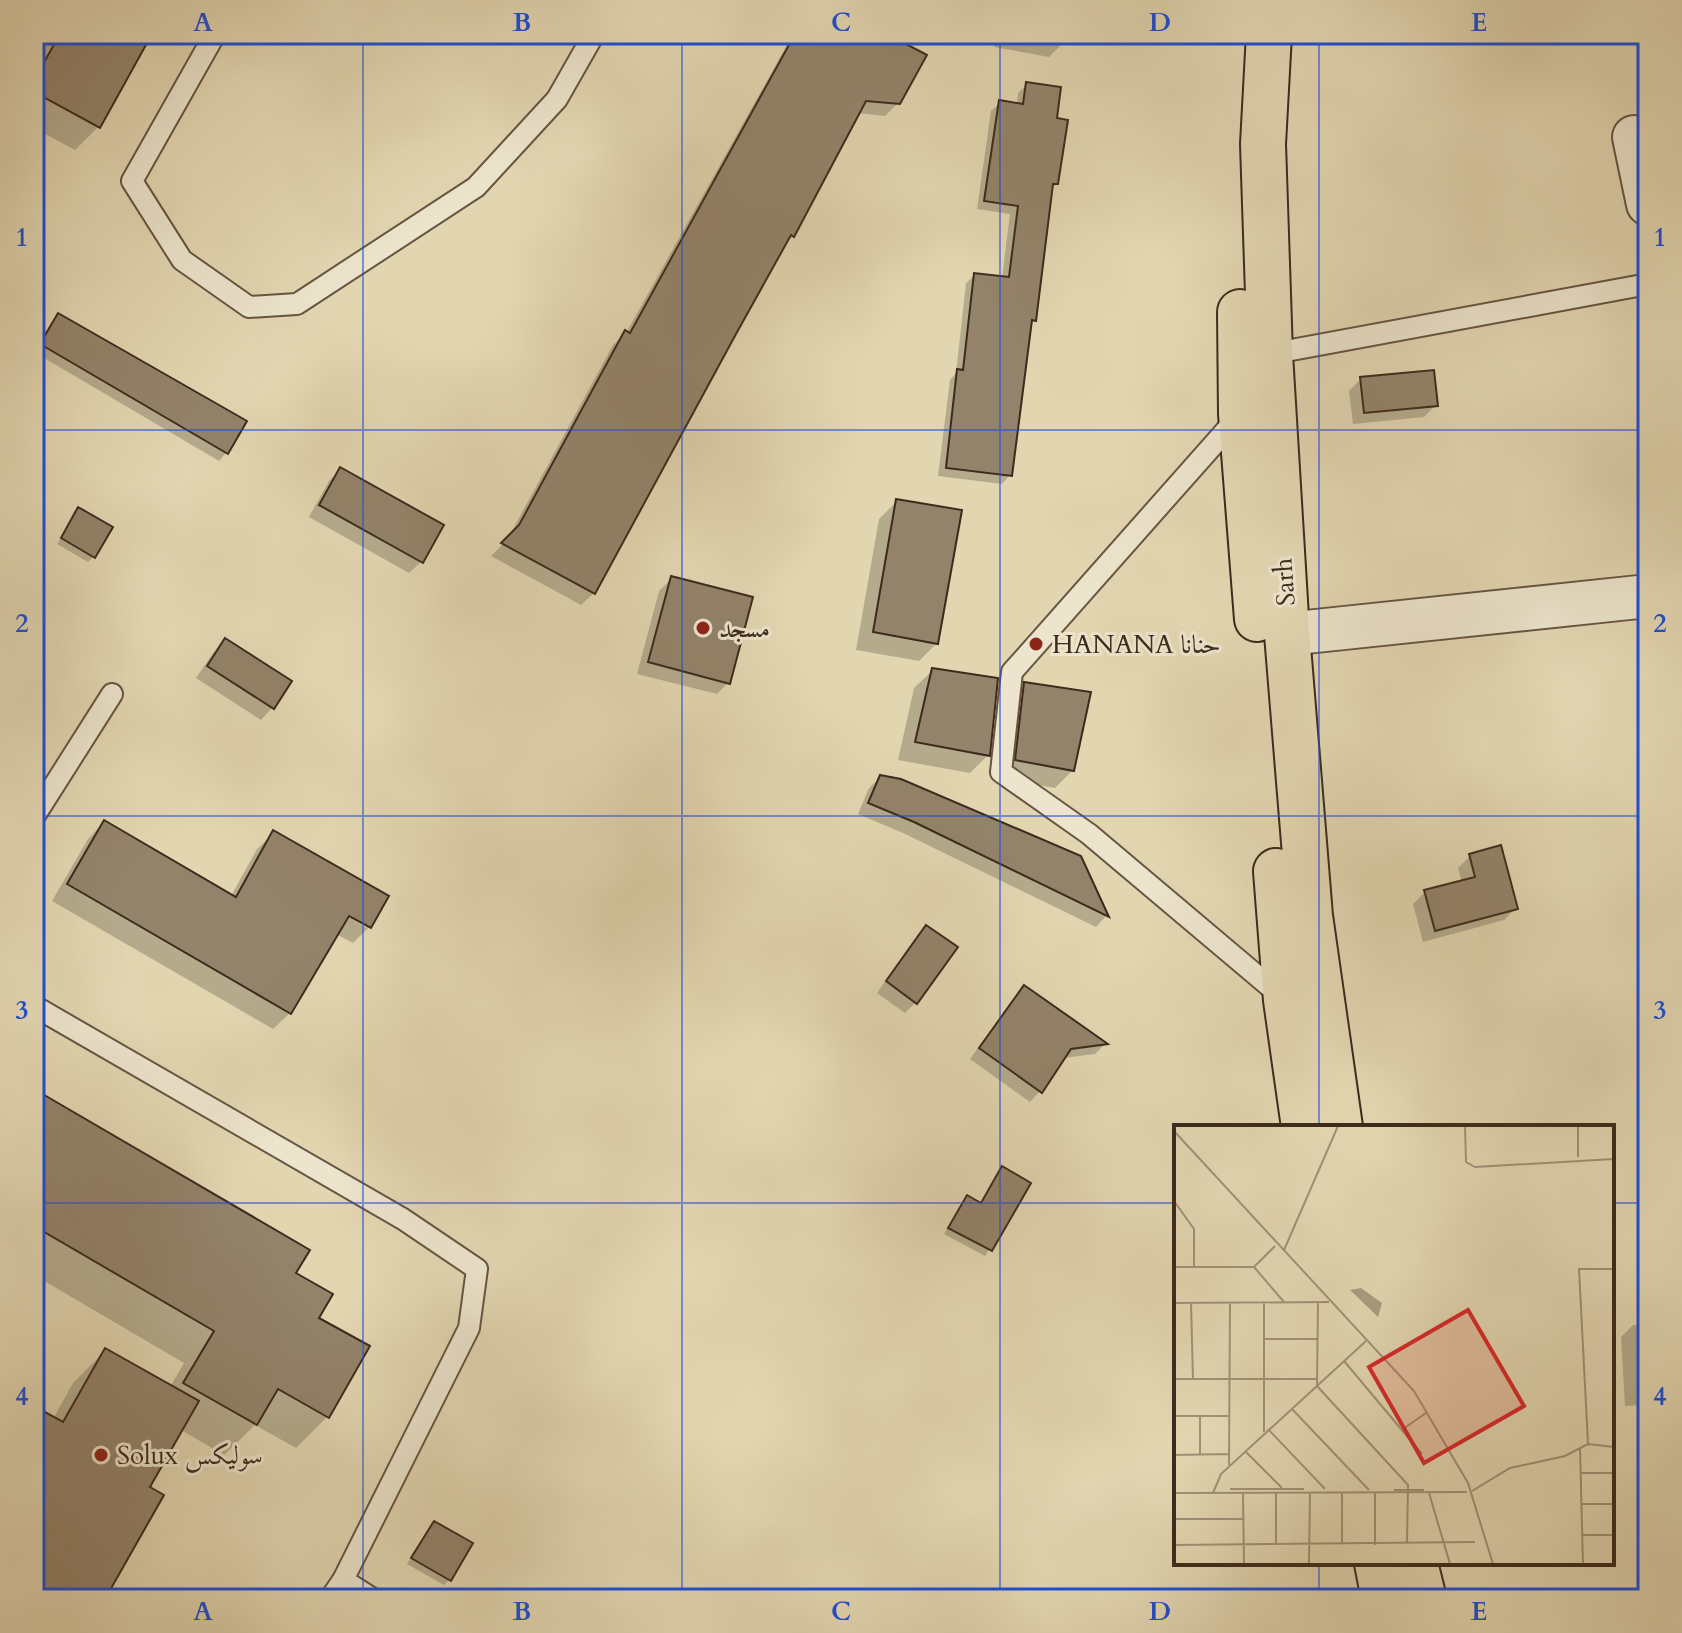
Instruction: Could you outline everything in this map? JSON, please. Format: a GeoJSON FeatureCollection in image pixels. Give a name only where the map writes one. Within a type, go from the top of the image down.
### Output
{"type":"FeatureCollection","features":[{"type":"Feature","properties":{"kind":"highway","name":"Sarh"},"geometry":{"type":"LineString","coordinates":[[1245,34],[1239,167],[1241,414],[1286,1000],[1304,1125]]}},
{"type":"Feature","properties":{"kind":"highway","name":"Sarh"},"geometry":{"type":"LineString","coordinates":[[1269,34],[1263,144],[1270,354],[1287,634],[1310,916],[1340,1125]]}},
{"type":"Feature","properties":{"kind":"highway"},"geometry":{"type":"LineString","coordinates":[[1377,1565],[1384,1599]]}},
{"type":"Feature","properties":{"kind":"highway"},"geometry":{"type":"LineString","coordinates":[[1416,1565],[1424,1599]]}},
{"type":"Feature","properties":{"kind":"street"},"geometry":{"type":"LineString","coordinates":[[1634,137],[1648,204]]}},
{"type":"Feature","properties":{"kind":"street"},"geometry":{"type":"LineString","coordinates":[[1287,634],[1648,596]]}},
{"type":"Feature","properties":{"kind":"lane"},"geometry":{"type":"LineString","coordinates":[[215,34],[132,181],[182,260],[249,307],[297,304],[476,187],[557,99],[594,34]]}},
{"type":"Feature","properties":{"kind":"lane"},"geometry":{"type":"LineString","coordinates":[[1270,354],[1648,284]]}},
{"type":"Feature","properties":{"kind":"lane"},"geometry":{"type":"LineString","coordinates":[[1241,414],[1012,672],[1001,772],[1089,834],[1286,1000]]}},
{"type":"Feature","properties":{"kind":"lane"},"geometry":{"type":"LineString","coordinates":[[34,817],[112,694]]}},
{"type":"Feature","properties":{"kind":"lane"},"geometry":{"type":"LineString","coordinates":[[34,1006],[403,1219],[477,1269],[469,1328],[343,1580],[330,1599]]}},
{"type":"Feature","properties":{"kind":"lane"},"geometry":{"type":"LineString","coordinates":[[343,1580],[373,1599]]}},
{"type":"Feature","properties":{"kind":"building"},"geometry":{"type":"Polygon","coordinates":[[[60,34],[152,34],[100,128],[34,92],[34,80],[60,34]]]}},
{"type":"Feature","properties":{"kind":"building"},"geometry":{"type":"Polygon","coordinates":[[[795,34],[887,34],[927,55],[900,104],[866,101],[794,237],[791,235],[595,594],[501,543],[519,525],[625,330],[630,333],[795,34]]]}},
{"type":"Feature","properties":{"kind":"building"},"geometry":{"type":"Polygon","coordinates":[[[1026,82],[1061,87],[1057,118],[1068,120],[1058,184],[1053,184],[1012,476],[946,468],[957,369],[963,370],[974,273],[1009,277],[1018,206],[984,201],[999,100],[1023,104],[1026,82]]]}},
{"type":"Feature","properties":{"kind":"building"},"geometry":{"type":"Polygon","coordinates":[[[58,313],[247,421],[228,454],[40,344],[58,313]]]}},
{"type":"Feature","properties":{"kind":"building"},"geometry":{"type":"Polygon","coordinates":[[[1434,370],[1438,406],[1364,413],[1360,377],[1434,370]]]}},
{"type":"Feature","properties":{"kind":"building"},"geometry":{"type":"Polygon","coordinates":[[[340,467],[444,525],[423,563],[319,505],[340,467]]]}},
{"type":"Feature","properties":{"kind":"building"},"geometry":{"type":"Polygon","coordinates":[[[896,499],[962,510],[938,644],[873,632],[896,499]]]}},
{"type":"Feature","properties":{"kind":"building"},"geometry":{"type":"Polygon","coordinates":[[[78,507],[113,527],[95,558],[61,538],[78,507]]]}},
{"type":"Feature","properties":{"kind":"building"},"geometry":{"type":"Polygon","coordinates":[[[671,576],[753,597],[730,684],[648,662],[671,576]]]}},
{"type":"Feature","properties":{"kind":"building"},"geometry":{"type":"Polygon","coordinates":[[[225,638],[292,681],[274,709],[207,666],[225,638]]]}},
{"type":"Feature","properties":{"kind":"building"},"geometry":{"type":"Polygon","coordinates":[[[932,668],[998,678],[990,756],[915,742],[932,668]]]}},
{"type":"Feature","properties":{"kind":"building"},"geometry":{"type":"Polygon","coordinates":[[[1024,682],[1091,692],[1074,771],[1015,760],[1024,682]]]}},
{"type":"Feature","properties":{"kind":"building"},"geometry":{"type":"Polygon","coordinates":[[[880,775],[901,779],[1081,856],[1109,917],[914,822],[868,803],[880,775]]]}},
{"type":"Feature","properties":{"kind":"building"},"geometry":{"type":"Polygon","coordinates":[[[104,820],[236,897],[273,830],[389,896],[371,928],[349,916],[291,1014],[67,884],[104,820]]]}},
{"type":"Feature","properties":{"kind":"building"},"geometry":{"type":"Polygon","coordinates":[[[1501,845],[1518,909],[1435,931],[1424,890],[1475,877],[1469,854],[1501,845]]]}},
{"type":"Feature","properties":{"kind":"building"},"geometry":{"type":"Polygon","coordinates":[[[926,925],[958,947],[917,1004],[886,981],[926,925]]]}},
{"type":"Feature","properties":{"kind":"building"},"geometry":{"type":"Polygon","coordinates":[[[1024,985],[1108,1044],[1071,1049],[1042,1093],[979,1048],[1024,985]]]}},
{"type":"Feature","properties":{"kind":"building"},"geometry":{"type":"Polygon","coordinates":[[[34,1089],[310,1250],[296,1273],[333,1294],[319,1318],[370,1346],[329,1418],[278,1389],[257,1425],[183,1383],[214,1331],[34,1226],[34,1089]]]}},
{"type":"Feature","properties":{"kind":"building"},"geometry":{"type":"Polygon","coordinates":[[[1002,1166],[1031,1183],[992,1251],[948,1228],[967,1195],[981,1203],[1002,1166]]]}},
{"type":"Feature","properties":{"kind":"building","name":"Solux سوليكس"},"geometry":{"type":"Polygon","coordinates":[[[105,1348],[199,1401],[150,1487],[164,1495],[105,1599],[34,1599],[34,1406],[63,1422],[105,1348]]]}},
{"type":"Feature","properties":{"kind":"building"},"geometry":{"type":"Polygon","coordinates":[[[434,1521],[473,1543],[451,1581],[411,1558],[434,1521]]]}},
{"type":"Feature","properties":{"kind":"place","name":"مسجد"},"geometry":{"type":"Point","coordinates":[703,628]}},
{"type":"Feature","properties":{"kind":"place","name":"HANANA حنانا"},"geometry":{"type":"Point","coordinates":[1036,644]}},
{"type":"Feature","properties":{"kind":"place","name":"Solux سوليكس"},"geometry":{"type":"Point","coordinates":[101,1455]}}]}
